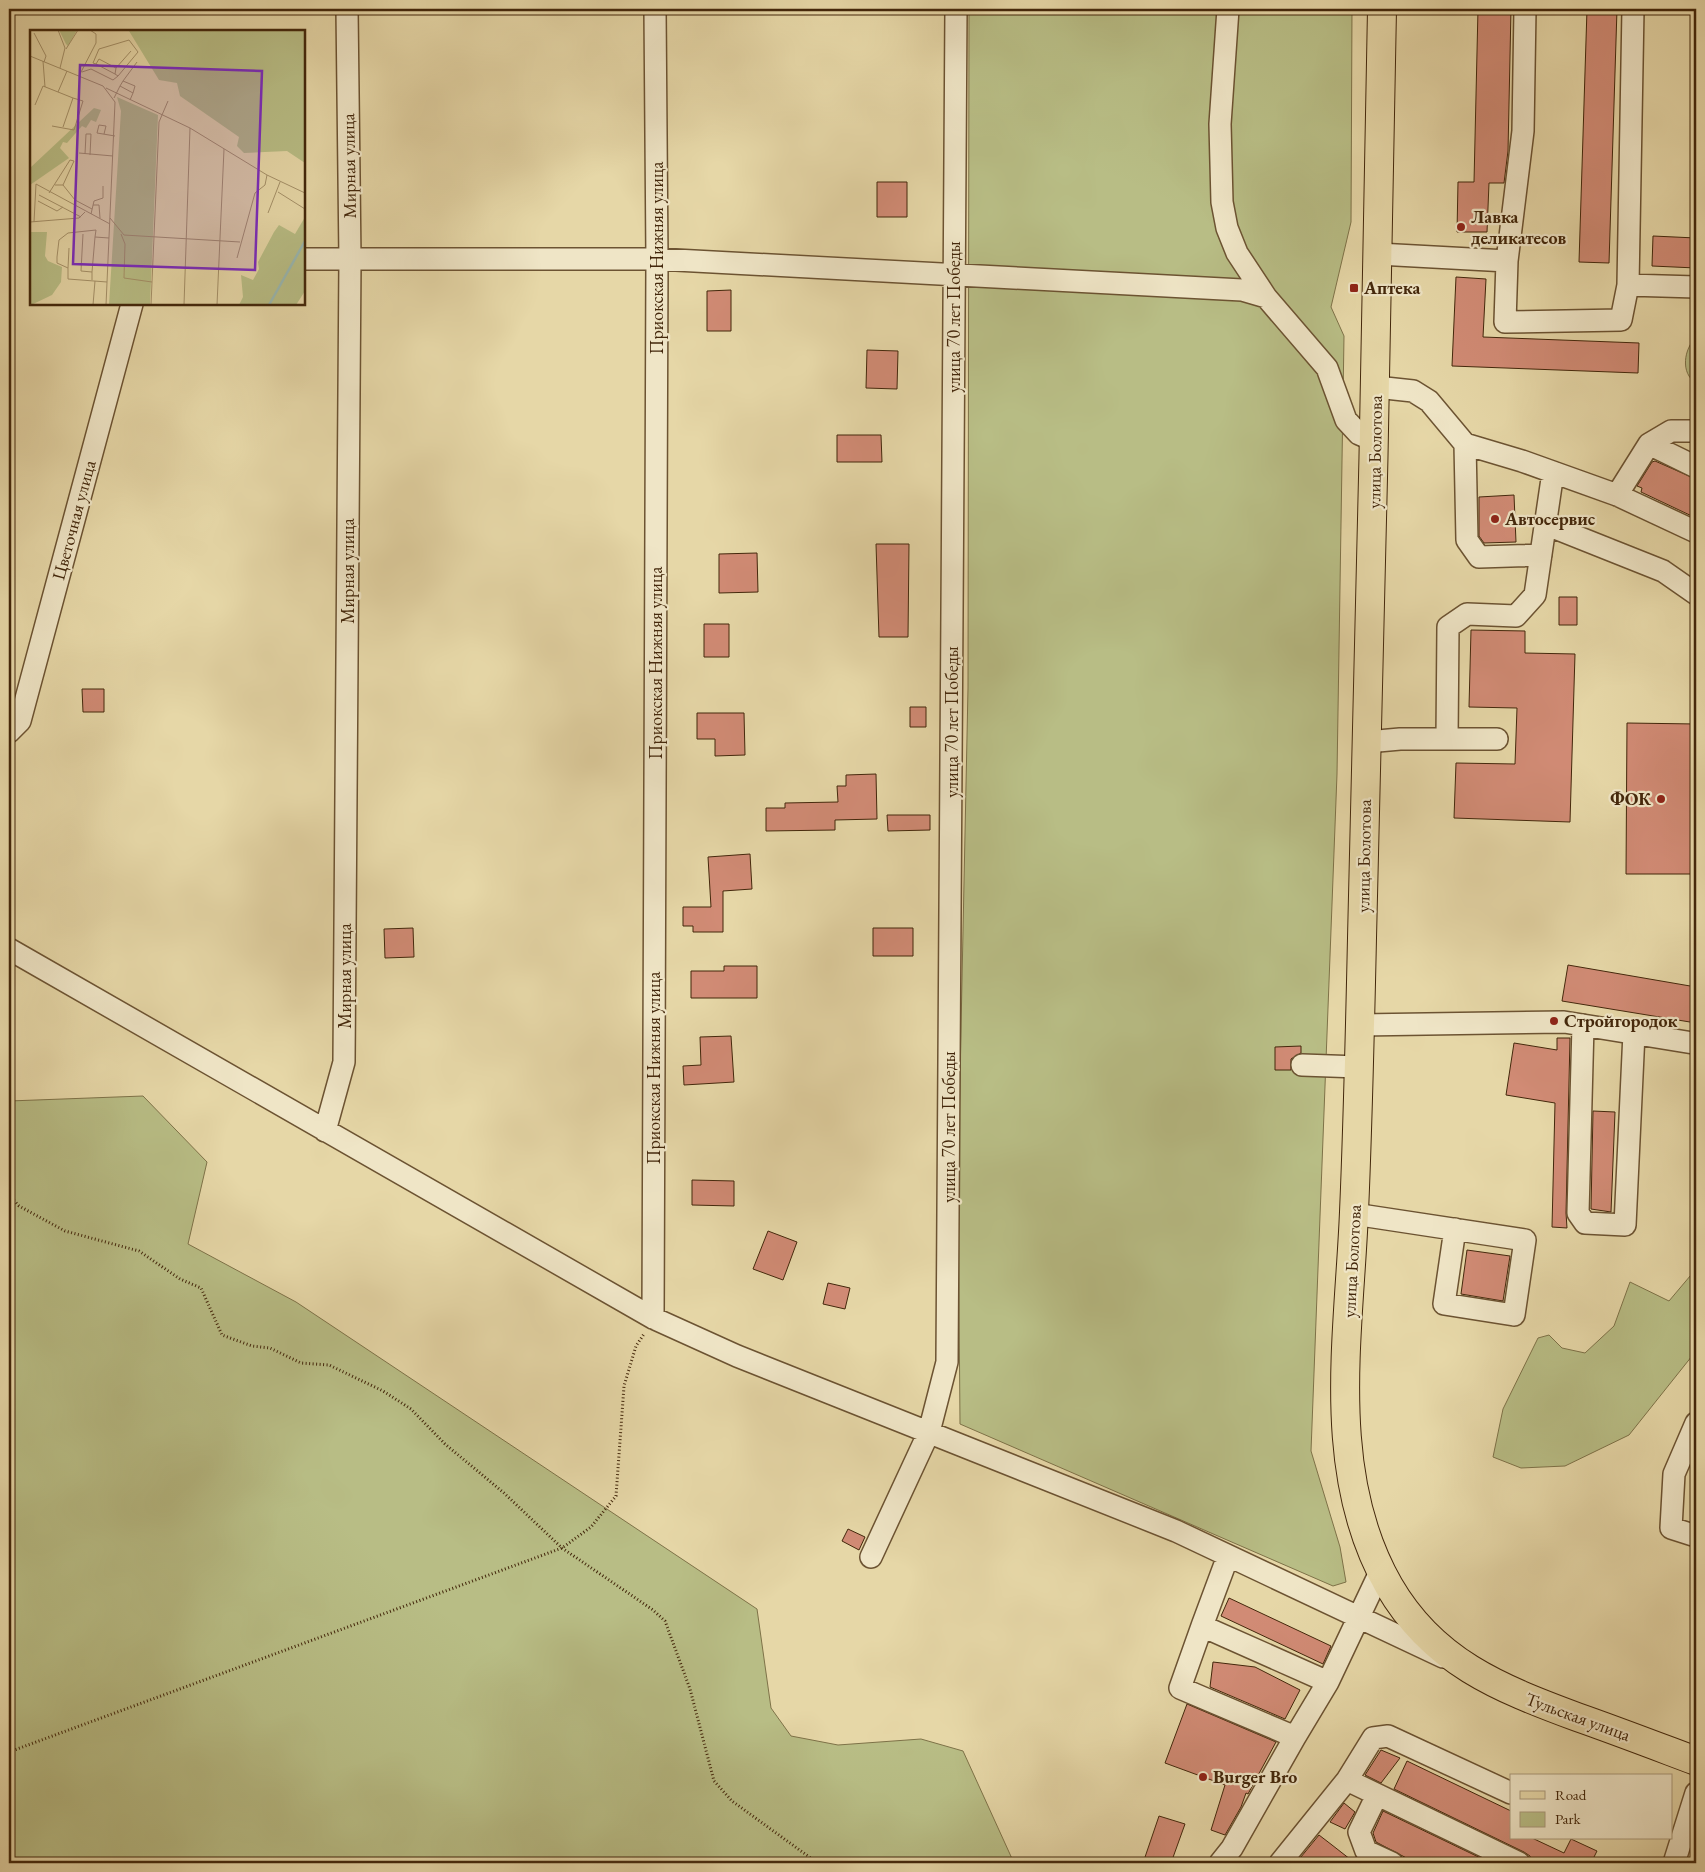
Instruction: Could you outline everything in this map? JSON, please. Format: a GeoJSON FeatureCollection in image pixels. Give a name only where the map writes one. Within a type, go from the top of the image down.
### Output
{"type":"FeatureCollection","features":[{"type":"Feature","properties":{"kind":"main road","name":"улица Болотова"},"geometry":{"type":"LineString","coordinates":[[1382,9],[1368,742],[1354,1214],[1347,1352],[1347,1438],[1357,1501],[1366,1533],[1381,1570],[1398,1600],[1414,1620],[1464,1667]]}},
{"type":"Feature","properties":{"kind":"main road","name":"Тульская улица"},"geometry":{"type":"LineString","coordinates":[[1464,1667],[1489,1682],[1525,1698],[1696,1761]]}},
{"type":"Feature","properties":{"kind":"street","name":"Мирная улица"},"geometry":{"type":"LineString","coordinates":[[325,1131],[344,1062],[350,259],[347,9]]}},
{"type":"Feature","properties":{"kind":"street","name":"Приокская Нижняя улица"},"geometry":{"type":"LineString","coordinates":[[653,1318],[657,260],[655,9]]}},
{"type":"Feature","properties":{"kind":"street","name":"улица 70 лет Победы"},"geometry":{"type":"LineString","coordinates":[[871,1557],[929,1432],[948,1362],[956,9]]}},
{"type":"Feature","properties":{"kind":"street"},"geometry":{"type":"LineString","coordinates":[[1228,9],[1220,124],[1222,202],[1227,228],[1237,253],[1266,298],[1327,368],[1346,420],[1359,434],[1375,441]]}},
{"type":"Feature","properties":{"kind":"street"},"geometry":{"type":"LineString","coordinates":[[1525,9],[1524,131],[1507,261],[1506,322],[1621,320],[1628,285],[1633,9]]}},
{"type":"Feature","properties":{"kind":"street"},"geometry":{"type":"LineString","coordinates":[[1378,254],[1507,261]]}},
{"type":"Feature","properties":{"kind":"street"},"geometry":{"type":"LineString","coordinates":[[305,260],[657,260],[1242,290],[1266,298]]}},
{"type":"Feature","properties":{"kind":"street"},"geometry":{"type":"LineString","coordinates":[[1628,285],[1696,287]]}},
{"type":"Feature","properties":{"kind":"street","name":"Цветочная улица"},"geometry":{"type":"LineString","coordinates":[[9,732],[20,722],[132,305]]}},
{"type":"Feature","properties":{"kind":"street"},"geometry":{"type":"LineString","coordinates":[[1376,388],[1413,391],[1429,401],[1465,444],[1617,495],[1696,532]]}},
{"type":"Feature","properties":{"kind":"street"},"geometry":{"type":"LineString","coordinates":[[1617,495],[1650,444],[1671,431],[1696,431]]}},
{"type":"Feature","properties":{"kind":"street"},"geometry":{"type":"LineString","coordinates":[[1465,444],[1467,540],[1479,557],[1541,555]]}},
{"type":"Feature","properties":{"kind":"street"},"geometry":{"type":"LineString","coordinates":[[1650,444],[1696,467]]}},
{"type":"Feature","properties":{"kind":"street"},"geometry":{"type":"LineString","coordinates":[[1447,738],[1448,627],[1467,614],[1516,616],[1536,595],[1553,472]]}},
{"type":"Feature","properties":{"kind":"street"},"geometry":{"type":"LineString","coordinates":[[1545,524],[1663,571],[1696,594]]}},
{"type":"Feature","properties":{"kind":"street"},"geometry":{"type":"LineString","coordinates":[[1368,742],[1447,738],[1497,739]]}},
{"type":"Feature","properties":{"kind":"street"},"geometry":{"type":"LineString","coordinates":[[9,949],[653,1318],[737,1356],[1176,1532],[1464,1667]]}},
{"type":"Feature","properties":{"kind":"street"},"geometry":{"type":"LineString","coordinates":[[1360,1026],[1564,1022],[1693,1043]]}},
{"type":"Feature","properties":{"kind":"street"},"geometry":{"type":"LineString","coordinates":[[1583,1026],[1578,1213],[1585,1223],[1625,1226],[1634,1034]]}},
{"type":"Feature","properties":{"kind":"street"},"geometry":{"type":"LineString","coordinates":[[1302,1065],[1359,1067]]}},
{"type":"Feature","properties":{"kind":"street"},"geometry":{"type":"LineString","coordinates":[[1354,1214],[1455,1229],[1525,1240],[1514,1315],[1444,1304],[1455,1229]]}},
{"type":"Feature","properties":{"kind":"street"},"geometry":{"type":"LineString","coordinates":[[1696,1422],[1674,1474],[1671,1528],[1696,1536]]}},
{"type":"Feature","properties":{"kind":"street"},"geometry":{"type":"LineString","coordinates":[[1228,1556],[1180,1688],[1295,1737]]}},
{"type":"Feature","properties":{"kind":"street"},"geometry":{"type":"LineString","coordinates":[[1220,1863],[1232,1848],[1328,1682],[1381,1570]]}},
{"type":"Feature","properties":{"kind":"street"},"geometry":{"type":"LineString","coordinates":[[1202,1626],[1328,1682]]}},
{"type":"Feature","properties":{"kind":"street"},"geometry":{"type":"LineString","coordinates":[[1280,1863],[1347,1780],[1373,1738],[1388,1736],[1510,1793]]}},
{"type":"Feature","properties":{"kind":"street"},"geometry":{"type":"LineString","coordinates":[[1347,1780],[1519,1863]]}},
{"type":"Feature","properties":{"kind":"street"},"geometry":{"type":"LineString","coordinates":[[1377,1795],[1359,1832],[1361,1857],[1392,1863]]}},
{"type":"Feature","properties":{"kind":"street"},"geometry":{"type":"LineString","coordinates":[[1672,1809],[1694,1798]]}},
{"type":"Feature","properties":{"kind":"street"},"geometry":{"type":"LineString","coordinates":[[1674,1863],[1694,1798]]}},
{"type":"Feature","properties":{"kind":"path"},"geometry":{"type":"LineString","coordinates":[[9,1195],[19,1206],[65,1231],[139,1251],[180,1279],[201,1288],[222,1335],[252,1346],[270,1348],[301,1363],[329,1365],[383,1391],[411,1408],[445,1444],[504,1493],[562,1548],[653,1610],[665,1621],[690,1690],[714,1781],[732,1801],[812,1859],[821,1863]]}},
{"type":"Feature","properties":{"kind":"path"},"geometry":{"type":"LineString","coordinates":[[9,1752],[562,1548],[591,1528],[616,1496],[624,1386],[636,1346],[653,1318]]}},
{"type":"Feature","properties":{"kind":"green space"},"geometry":{"type":"Polygon","coordinates":[[[969,9],[1352,9],[1351,222],[1331,307],[1344,336],[1337,774],[1311,1451],[1340,1547],[1346,1582],[1333,1586],[960,1424],[958,1176],[968,688],[969,9]]]}},
{"type":"Feature","properties":{"kind":"green space"},"geometry":{"type":"Polygon","coordinates":[[[1696,337],[1696,383],[1688,373],[1686,361],[1689,348],[1696,337]]]}},
{"type":"Feature","properties":{"kind":"green space"},"geometry":{"type":"Polygon","coordinates":[[[143,1096],[207,1162],[188,1244],[296,1302],[757,1609],[771,1708],[791,1736],[838,1745],[921,1739],[963,1751],[1014,1863],[9,1863],[9,1101],[143,1096]]]}},
{"type":"Feature","properties":{"kind":"green space"},"geometry":{"type":"Polygon","coordinates":[[[1696,1269],[1696,1351],[1629,1435],[1565,1466],[1521,1468],[1493,1457],[1503,1409],[1538,1338],[1549,1335],[1562,1348],[1585,1353],[1614,1326],[1630,1282],[1669,1301],[1696,1269]]]}},
{"type":"Feature","properties":{"kind":"building"},"geometry":{"type":"Polygon","coordinates":[[[1478,9],[1511,9],[1508,151],[1504,183],[1489,183],[1487,232],[1457,232],[1458,182],[1474,182],[1478,9]]]}},
{"type":"Feature","properties":{"kind":"building"},"geometry":{"type":"Polygon","coordinates":[[[1587,9],[1617,9],[1609,263],[1579,262],[1587,9]]]}},
{"type":"Feature","properties":{"kind":"building"},"geometry":{"type":"Polygon","coordinates":[[[877,182],[907,182],[907,217],[877,217],[877,182]]]}},
{"type":"Feature","properties":{"kind":"building"},"geometry":{"type":"Polygon","coordinates":[[[1653,236],[1696,238],[1696,268],[1652,266],[1653,236]]]}},
{"type":"Feature","properties":{"kind":"building"},"geometry":{"type":"Polygon","coordinates":[[[1456,277],[1486,279],[1483,337],[1639,343],[1638,373],[1452,366],[1456,277]]]}},
{"type":"Feature","properties":{"kind":"building"},"geometry":{"type":"Polygon","coordinates":[[[731,290],[731,331],[707,331],[707,291],[731,290]]]}},
{"type":"Feature","properties":{"kind":"building"},"geometry":{"type":"Polygon","coordinates":[[[867,350],[898,351],[897,389],[866,388],[867,350]]]}},
{"type":"Feature","properties":{"kind":"building"},"geometry":{"type":"Polygon","coordinates":[[[837,435],[881,435],[882,462],[837,462],[837,435]]]}},
{"type":"Feature","properties":{"kind":"building"},"geometry":{"type":"Polygon","coordinates":[[[1655,461],[1696,479],[1696,518],[1641,492],[1642,488],[1637,486],[1652,462],[1655,461]]]}},
{"type":"Feature","properties":{"kind":"building","name":"Автосервис"},"geometry":{"type":"Polygon","coordinates":[[[1514,495],[1516,542],[1484,543],[1479,536],[1479,497],[1514,495]]]}},
{"type":"Feature","properties":{"kind":"building"},"geometry":{"type":"Polygon","coordinates":[[[876,544],[909,544],[908,637],[879,637],[876,544]]]}},
{"type":"Feature","properties":{"kind":"building"},"geometry":{"type":"Polygon","coordinates":[[[757,553],[758,592],[719,593],[719,554],[757,553]]]}},
{"type":"Feature","properties":{"kind":"building"},"geometry":{"type":"Polygon","coordinates":[[[1559,597],[1577,597],[1577,625],[1559,625],[1559,597]]]}},
{"type":"Feature","properties":{"kind":"building"},"geometry":{"type":"Polygon","coordinates":[[[704,624],[729,624],[729,657],[704,657],[704,624]]]}},
{"type":"Feature","properties":{"kind":"building"},"geometry":{"type":"Polygon","coordinates":[[[1471,630],[1525,631],[1525,653],[1575,654],[1570,822],[1454,818],[1456,763],[1515,764],[1517,708],[1469,707],[1471,630]]]}},
{"type":"Feature","properties":{"kind":"building"},"geometry":{"type":"Polygon","coordinates":[[[82,689],[104,689],[104,712],[83,712],[82,689]]]}},
{"type":"Feature","properties":{"kind":"building"},"geometry":{"type":"Polygon","coordinates":[[[910,707],[926,707],[926,727],[910,727],[910,707]]]}},
{"type":"Feature","properties":{"kind":"building"},"geometry":{"type":"Polygon","coordinates":[[[697,713],[744,713],[745,755],[715,756],[715,739],[697,739],[697,713]]]}},
{"type":"Feature","properties":{"kind":"building","name":"ФОК"},"geometry":{"type":"Polygon","coordinates":[[[1627,723],[1696,724],[1696,874],[1626,874],[1627,723]]]}},
{"type":"Feature","properties":{"kind":"building"},"geometry":{"type":"Polygon","coordinates":[[[876,774],[877,819],[835,820],[835,830],[766,831],[766,808],[785,808],[785,803],[838,802],[837,786],[846,786],[846,775],[876,774]]]}},
{"type":"Feature","properties":{"kind":"building"},"geometry":{"type":"Polygon","coordinates":[[[887,815],[930,815],[930,830],[888,831],[887,815]]]}},
{"type":"Feature","properties":{"kind":"building"},"geometry":{"type":"Polygon","coordinates":[[[750,854],[752,889],[723,891],[723,932],[693,932],[693,926],[683,926],[683,907],[711,907],[708,857],[750,854]]]}},
{"type":"Feature","properties":{"kind":"building"},"geometry":{"type":"Polygon","coordinates":[[[413,928],[414,957],[385,958],[384,929],[413,928]]]}},
{"type":"Feature","properties":{"kind":"building"},"geometry":{"type":"Polygon","coordinates":[[[873,928],[913,928],[913,956],[873,956],[873,928]]]}},
{"type":"Feature","properties":{"kind":"building"},"geometry":{"type":"Polygon","coordinates":[[[1568,965],[1696,987],[1696,1023],[1562,1001],[1568,965]]]}},
{"type":"Feature","properties":{"kind":"building"},"geometry":{"type":"Polygon","coordinates":[[[724,966],[757,966],[757,998],[691,998],[691,971],[724,971],[724,966]]]}},
{"type":"Feature","properties":{"kind":"building"},"geometry":{"type":"Polygon","coordinates":[[[731,1036],[734,1082],[684,1085],[683,1066],[701,1065],[700,1037],[731,1036]]]}},
{"type":"Feature","properties":{"kind":"building"},"geometry":{"type":"Polygon","coordinates":[[[1557,1038],[1570,1038],[1567,1228],[1552,1227],[1555,1103],[1506,1095],[1514,1043],[1557,1050],[1557,1038]]]}},
{"type":"Feature","properties":{"kind":"building"},"geometry":{"type":"Polygon","coordinates":[[[1301,1046],[1301,1053],[1291,1059],[1291,1070],[1275,1070],[1275,1047],[1301,1046]]]}},
{"type":"Feature","properties":{"kind":"building"},"geometry":{"type":"Polygon","coordinates":[[[1593,1111],[1615,1112],[1611,1212],[1591,1209],[1593,1111]]]}},
{"type":"Feature","properties":{"kind":"building"},"geometry":{"type":"Polygon","coordinates":[[[692,1180],[734,1181],[734,1206],[692,1205],[692,1180]]]}},
{"type":"Feature","properties":{"kind":"building"},"geometry":{"type":"Polygon","coordinates":[[[768,1231],[797,1242],[783,1280],[753,1269],[768,1231]]]}},
{"type":"Feature","properties":{"kind":"building"},"geometry":{"type":"Polygon","coordinates":[[[1467,1250],[1510,1256],[1503,1301],[1461,1294],[1467,1250]]]}},
{"type":"Feature","properties":{"kind":"building"},"geometry":{"type":"Polygon","coordinates":[[[828,1283],[850,1288],[845,1309],[823,1304],[828,1283]]]}},
{"type":"Feature","properties":{"kind":"building"},"geometry":{"type":"Polygon","coordinates":[[[848,1529],[865,1537],[859,1550],[842,1541],[848,1529]]]}},
{"type":"Feature","properties":{"kind":"building"},"geometry":{"type":"Polygon","coordinates":[[[1229,1598],[1331,1646],[1323,1664],[1221,1616],[1229,1598]]]}},
{"type":"Feature","properties":{"kind":"building"},"geometry":{"type":"Polygon","coordinates":[[[1213,1662],[1255,1667],[1300,1690],[1285,1719],[1210,1687],[1213,1662]]]}},
{"type":"Feature","properties":{"kind":"building"},"geometry":{"type":"Polygon","coordinates":[[[1187,1704],[1276,1742],[1248,1794],[1246,1793],[1241,1807],[1225,1835],[1211,1830],[1225,1785],[1165,1763],[1187,1704]]]}},
{"type":"Feature","properties":{"kind":"building"},"geometry":{"type":"Polygon","coordinates":[[[1381,1750],[1400,1758],[1381,1783],[1365,1775],[1381,1750]]]}},
{"type":"Feature","properties":{"kind":"building"},"geometry":{"type":"Polygon","coordinates":[[[1407,1761],[1510,1811],[1510,1840],[1536,1840],[1564,1853],[1570,1840],[1573,1840],[1597,1851],[1591,1863],[1531,1863],[1530,1856],[1524,1852],[1394,1789],[1407,1761]]]}},
{"type":"Feature","properties":{"kind":"building"},"geometry":{"type":"Polygon","coordinates":[[[1344,1803],[1355,1812],[1345,1829],[1330,1822],[1344,1803]]]}},
{"type":"Feature","properties":{"kind":"building"},"geometry":{"type":"Polygon","coordinates":[[[1383,1811],[1491,1863],[1416,1863],[1376,1842],[1373,1833],[1383,1811]]]}},
{"type":"Feature","properties":{"kind":"building"},"geometry":{"type":"Polygon","coordinates":[[[1159,1816],[1185,1824],[1171,1863],[1143,1863],[1159,1816]]]}},
{"type":"Feature","properties":{"kind":"building"},"geometry":{"type":"Polygon","coordinates":[[[1319,1835],[1332,1845],[1355,1863],[1296,1863],[1319,1835]]]}},
{"type":"Feature","properties":{"kind":"place","name":"Лавка деликатесов"},"geometry":{"type":"Point","coordinates":[1461,227]}},
{"type":"Feature","properties":{"kind":"place","name":"Аптека"},"geometry":{"type":"Point","coordinates":[1354,288]}},
{"type":"Feature","properties":{"kind":"place","name":"Автосервис"},"geometry":{"type":"Point","coordinates":[1495,519]}},
{"type":"Feature","properties":{"kind":"place","name":"ФОК"},"geometry":{"type":"Point","coordinates":[1661,799]}},
{"type":"Feature","properties":{"kind":"place","name":"Стройгородок"},"geometry":{"type":"Point","coordinates":[1554,1021]}},
{"type":"Feature","properties":{"kind":"place","name":"Burger Bro"},"geometry":{"type":"Point","coordinates":[1203,1777]}}]}
